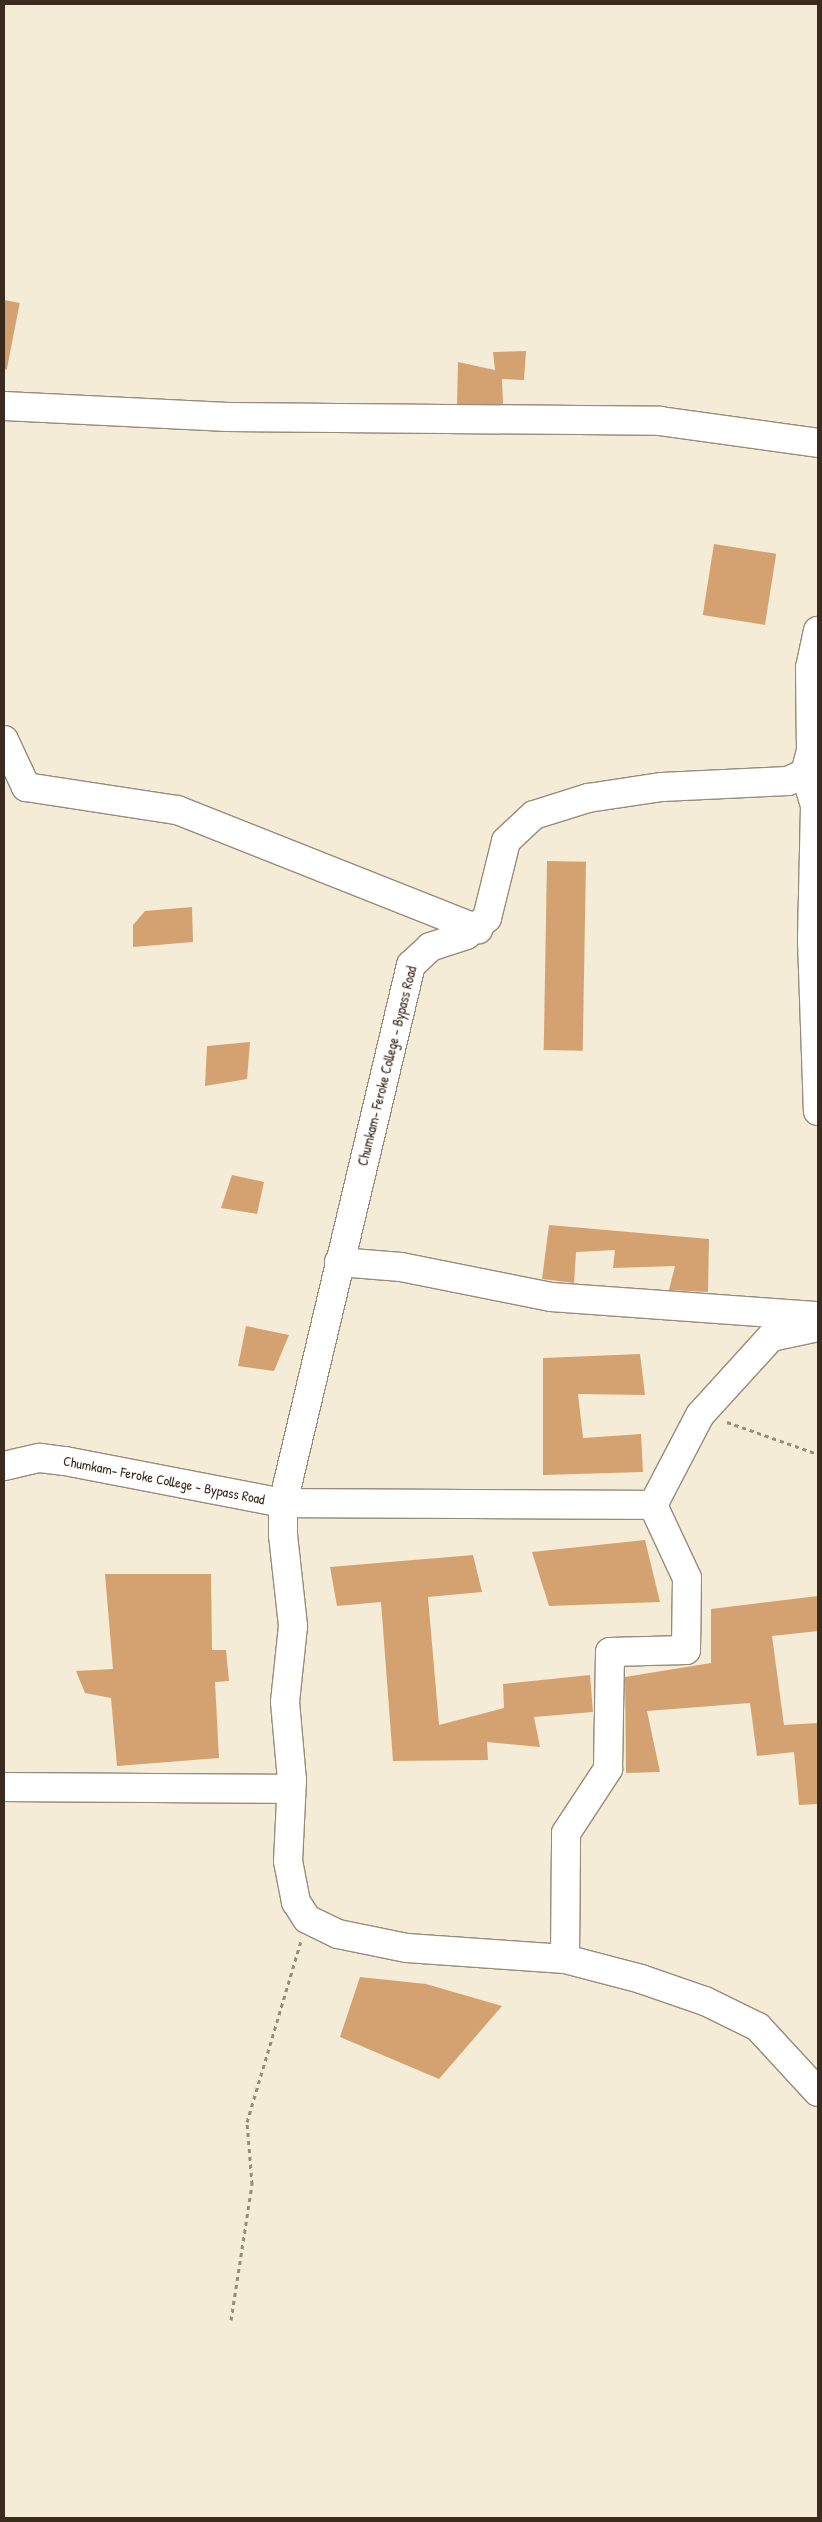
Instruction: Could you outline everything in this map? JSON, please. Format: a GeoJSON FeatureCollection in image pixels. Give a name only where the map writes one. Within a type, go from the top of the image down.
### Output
{"type":"FeatureCollection","features":[{"type":"Feature","properties":{"kind":"street"},"geometry":{"type":"LineString","coordinates":[[4,406],[228,416],[660,422],[818,443]]}},
{"type":"Feature","properties":{"kind":"street"},"geometry":{"type":"LineString","coordinates":[[818,631],[810,668],[811,773],[815,806],[812,941],[818,1111]]}},
{"type":"Feature","properties":{"kind":"street"},"geometry":{"type":"LineString","coordinates":[[4,740],[26,787],[177,810],[478,928],[491,908],[506,841],[534,815],[588,798],[644,790],[788,781],[811,773]]}},
{"type":"Feature","properties":{"kind":"street","name":"Chumkam- Feroke College - Bypass Road"},"geometry":{"type":"LineString","coordinates":[[4,1466],[40,1458],[65,1461],[284,1503],[411,965],[430,947],[478,928]]}},
{"type":"Feature","properties":{"kind":"street"},"geometry":{"type":"LineString","coordinates":[[340,1262],[401,1267],[551,1297],[818,1316]]}},
{"type":"Feature","properties":{"kind":"street"},"geometry":{"type":"LineString","coordinates":[[653,1506],[700,1415],[771,1337],[818,1327]]}},
{"type":"Feature","properties":{"kind":"street"},"geometry":{"type":"LineString","coordinates":[[653,1506],[284,1503],[284,1556],[293,1626],[285,1702],[291,1790],[288,1862],[296,1902],[307,1919],[338,1934],[407,1948],[565,1959],[705,2001],[758,2027],[818,2092]]}},
{"type":"Feature","properties":{"kind":"street"},"geometry":{"type":"LineString","coordinates":[[565,1959],[566,1833],[608,1769],[610,1652],[686,1650],[687,1578],[653,1506]]}},
{"type":"Feature","properties":{"kind":"street"},"geometry":{"type":"LineString","coordinates":[[4,1787],[291,1790]]}},
{"type":"Feature","properties":{"kind":"path"},"geometry":{"type":"LineString","coordinates":[[700,1415],[743,1426],[818,1454]]}},
{"type":"Feature","properties":{"kind":"path"},"geometry":{"type":"LineString","coordinates":[[231,2320],[252,2184],[247,2122],[307,1919]]}},
{"type":"Feature","properties":{"kind":"building"},"geometry":{"type":"Polygon","coordinates":[[[4,300],[20,303],[7,370],[4,369],[4,300]]]}},
{"type":"Feature","properties":{"kind":"building"},"geometry":{"type":"Polygon","coordinates":[[[526,351],[524,380],[502,379],[503,404],[457,404],[458,362],[495,370],[493,352],[526,351]]]}},
{"type":"Feature","properties":{"kind":"building"},"geometry":{"type":"Polygon","coordinates":[[[714,544],[776,554],[765,625],[703,615],[714,544]]]}},
{"type":"Feature","properties":{"kind":"building"},"geometry":{"type":"Polygon","coordinates":[[[547,861],[586,862],[583,1051],[544,1050],[547,861]]]}},
{"type":"Feature","properties":{"kind":"building"},"geometry":{"type":"Polygon","coordinates":[[[192,907],[193,942],[133,947],[133,925],[145,911],[192,907]]]}},
{"type":"Feature","properties":{"kind":"building"},"geometry":{"type":"Polygon","coordinates":[[[250,1042],[247,1079],[205,1086],[207,1046],[250,1042]]]}},
{"type":"Feature","properties":{"kind":"building"},"geometry":{"type":"Polygon","coordinates":[[[232,1175],[264,1182],[257,1214],[221,1208],[232,1175]]]}},
{"type":"Feature","properties":{"kind":"building"},"geometry":{"type":"Polygon","coordinates":[[[549,1225],[709,1239],[708,1292],[669,1290],[675,1266],[613,1268],[615,1250],[576,1252],[574,1283],[542,1279],[549,1225]]]}},
{"type":"Feature","properties":{"kind":"building"},"geometry":{"type":"Polygon","coordinates":[[[246,1326],[289,1335],[274,1371],[238,1366],[246,1326]]]}},
{"type":"Feature","properties":{"kind":"building"},"geometry":{"type":"Polygon","coordinates":[[[640,1354],[645,1395],[578,1394],[583,1438],[641,1434],[643,1472],[543,1475],[543,1358],[640,1354]]]}},
{"type":"Feature","properties":{"kind":"building"},"geometry":{"type":"Polygon","coordinates":[[[645,1540],[660,1602],[549,1606],[532,1552],[645,1540]]]}},
{"type":"Feature","properties":{"kind":"building"},"geometry":{"type":"Polygon","coordinates":[[[473,1555],[482,1592],[428,1597],[439,1725],[504,1708],[503,1684],[590,1675],[593,1712],[534,1717],[540,1747],[487,1742],[488,1760],[393,1761],[381,1602],[337,1606],[330,1567],[473,1555]]]}},
{"type":"Feature","properties":{"kind":"building"},"geometry":{"type":"Polygon","coordinates":[[[105,1574],[211,1574],[212,1650],[226,1650],[229,1681],[215,1682],[219,1758],[117,1766],[111,1698],[85,1693],[76,1671],[113,1669],[105,1574]]]}},
{"type":"Feature","properties":{"kind":"building"},"geometry":{"type":"Polygon","coordinates":[[[818,1596],[818,1631],[772,1636],[784,1725],[818,1723],[818,1804],[799,1805],[794,1752],[757,1756],[750,1703],[647,1711],[660,1772],[626,1773],[625,1677],[711,1663],[711,1609],[818,1596]]]}},
{"type":"Feature","properties":{"kind":"building"},"geometry":{"type":"Polygon","coordinates":[[[360,1977],[426,1984],[502,2006],[439,2079],[340,2037],[360,1977]]]}}]}
